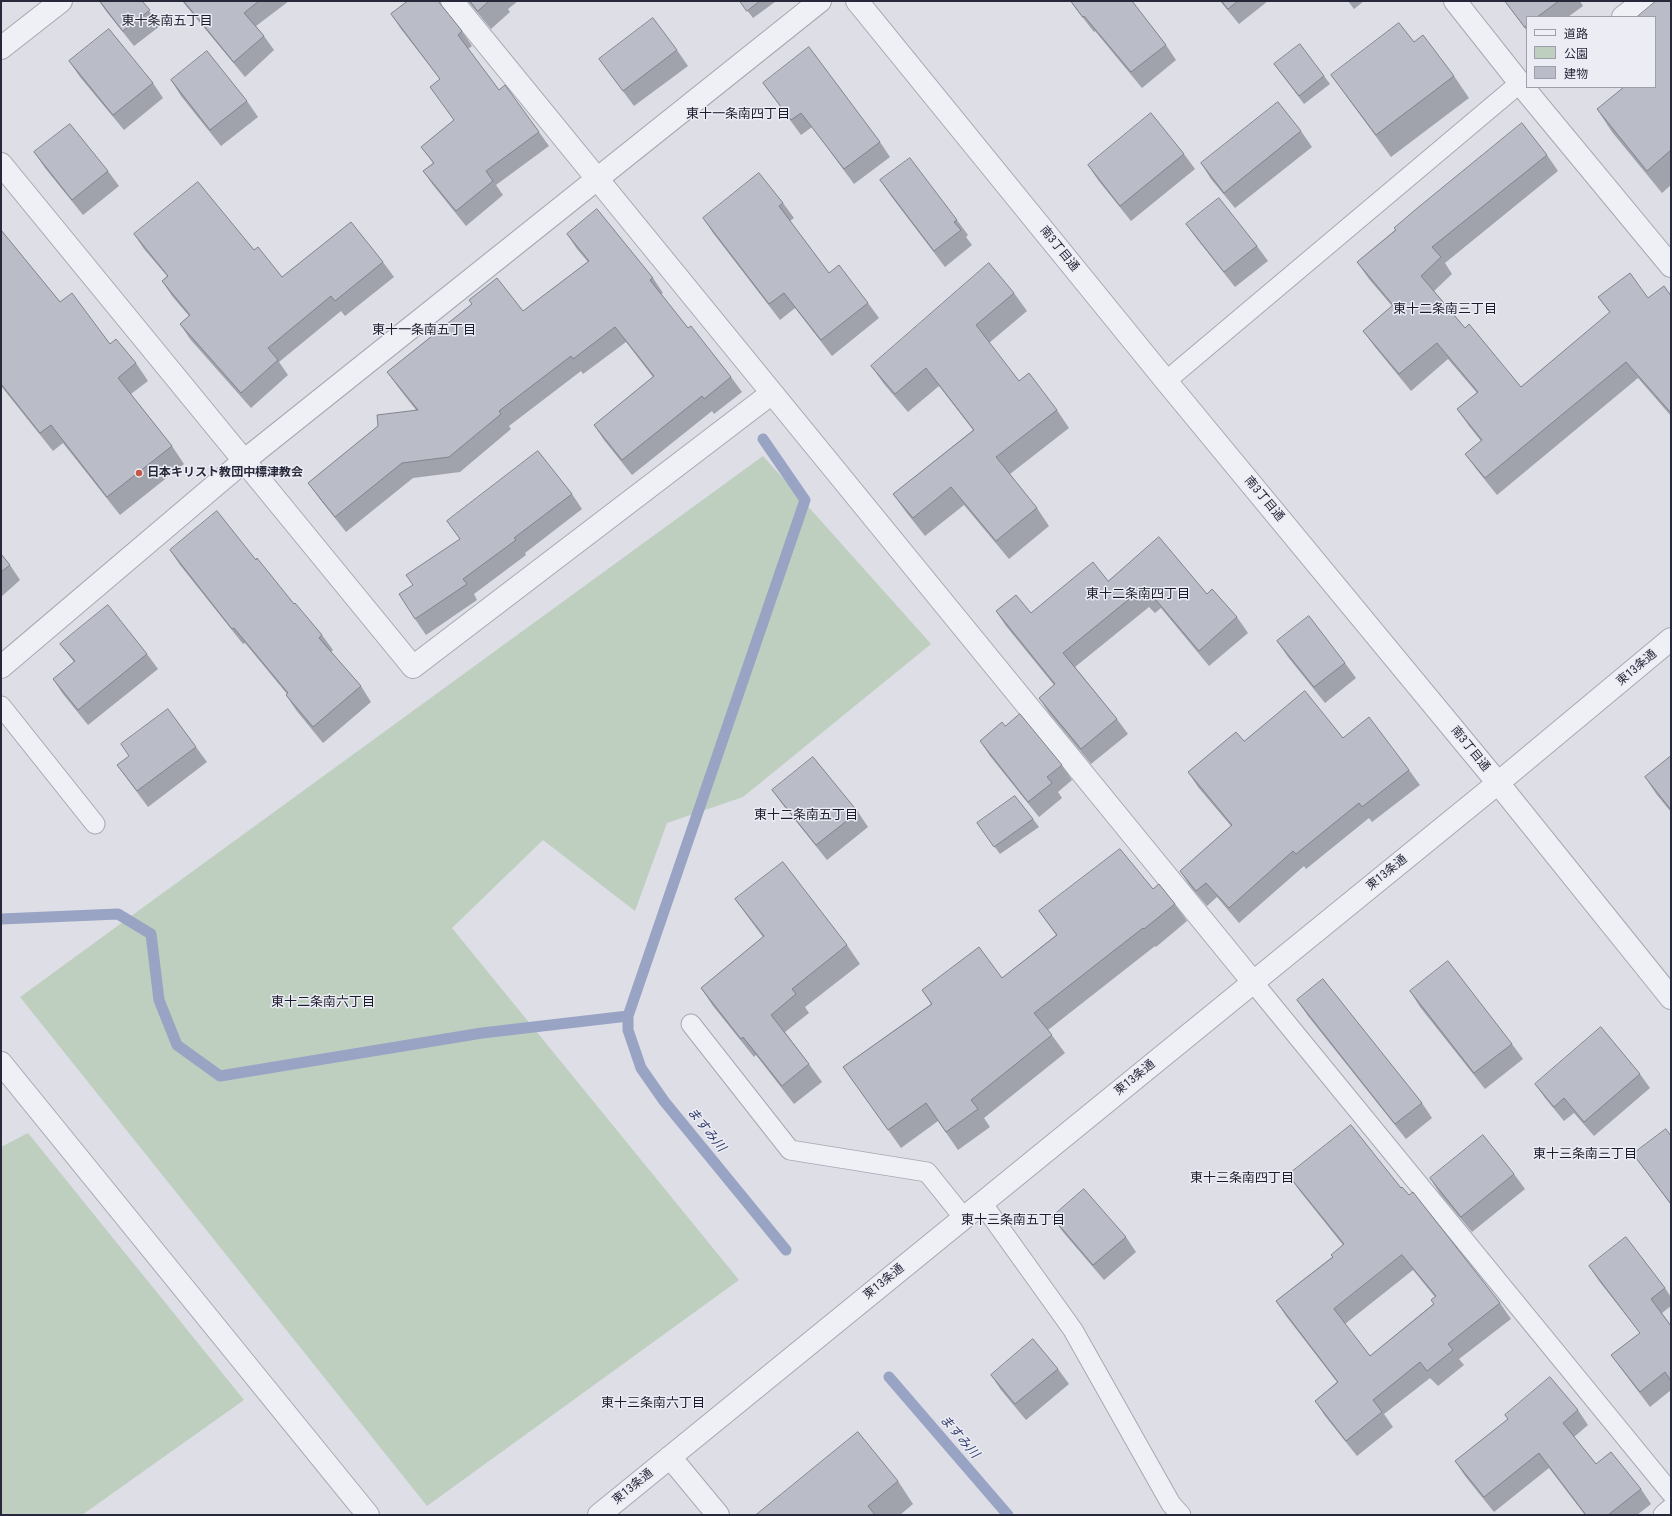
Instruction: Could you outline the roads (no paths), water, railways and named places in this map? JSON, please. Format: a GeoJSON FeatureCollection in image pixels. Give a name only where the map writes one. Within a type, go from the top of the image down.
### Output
{"type":"FeatureCollection","features":[{"type":"Feature","properties":{"kind":"street"},"geometry":{"type":"LineString","coordinates":[[452,1],[1253,982]]}},
{"type":"Feature","properties":{"kind":"street"},"geometry":{"type":"LineString","coordinates":[[1,667],[245,460],[820,1]]}},
{"type":"Feature","properties":{"kind":"street","name":"南3丁目通"},"geometry":{"type":"LineString","coordinates":[[857,1],[1166,380],[1498,783],[1671,998]]}},
{"type":"Feature","properties":{"kind":"street"},"geometry":{"type":"LineString","coordinates":[[1455,1],[1526,87]]}},
{"type":"Feature","properties":{"kind":"street"},"geometry":{"type":"LineString","coordinates":[[1624,16],[1644,1]]}},
{"type":"Feature","properties":{"kind":"street"},"geometry":{"type":"LineString","coordinates":[[1,48],[52,4]]}},
{"type":"Feature","properties":{"kind":"street"},"geometry":{"type":"LineString","coordinates":[[1527,88],[1671,266]]}},
{"type":"Feature","properties":{"kind":"street"},"geometry":{"type":"LineString","coordinates":[[1,164],[413,667],[772,393]]}},
{"type":"Feature","properties":{"kind":"street","name":"東13条通"},"geometry":{"type":"LineString","coordinates":[[599,1515],[1498,783],[1671,640]]}},
{"type":"Feature","properties":{"kind":"street"},"geometry":{"type":"LineString","coordinates":[[1,1063],[368,1515]]}},
{"type":"Feature","properties":{"kind":"street"},"geometry":{"type":"LineString","coordinates":[[670,1457],[718,1515]]}},
{"type":"Feature","properties":{"kind":"lane"},"geometry":{"type":"LineString","coordinates":[[1166,380],[1527,88]]}},
{"type":"Feature","properties":{"kind":"lane"},"geometry":{"type":"LineString","coordinates":[[1,706],[95,824]]}},
{"type":"Feature","properties":{"kind":"lane"},"geometry":{"type":"LineString","coordinates":[[1253,982],[1671,1493]]}},
{"type":"Feature","properties":{"kind":"lane"},"geometry":{"type":"LineString","coordinates":[[691,1024],[790,1150],[927,1172],[964,1218]]}},
{"type":"Feature","properties":{"kind":"lane"},"geometry":{"type":"LineString","coordinates":[[982,1203],[1073,1330],[1171,1504],[1181,1515]]}},
{"type":"Feature","properties":{"kind":"lane"},"geometry":{"type":"LineString","coordinates":[[1662,1515],[1671,1508]]}},
{"type":"Feature","properties":{"kind":"waterway"},"geometry":{"type":"LineString","coordinates":[[763,439],[805,500],[628,1016],[628,1030],[641,1068],[664,1101],[786,1250]]}},
{"type":"Feature","properties":{"kind":"waterway"},"geometry":{"type":"LineString","coordinates":[[1,919],[118,914],[151,934],[159,1000],[177,1045],[220,1076],[482,1033],[628,1016]]}},
{"type":"Feature","properties":{"kind":"waterway","name":"ますみ川"},"geometry":{"type":"LineString","coordinates":[[889,1377],[1008,1515]]}},
{"type":"Feature","properties":{"kind":"place","name":"日本キリスト教団中標津教会"},"geometry":{"type":"Point","coordinates":[139,473]}},
{"type":"Feature","properties":{"kind":"district","name":"東十条南五丁目"},"geometry":{"type":"Point","coordinates":[167,22]}},
{"type":"Feature","properties":{"kind":"district","name":"東十一条南四丁目"},"geometry":{"type":"Point","coordinates":[738,115]}},
{"type":"Feature","properties":{"kind":"district","name":"東十二条南三丁目"},"geometry":{"type":"Point","coordinates":[1445,310]}},
{"type":"Feature","properties":{"kind":"district","name":"東十一条南五丁目"},"geometry":{"type":"Point","coordinates":[424,331]}},
{"type":"Feature","properties":{"kind":"district","name":"東十二条南四丁目"},"geometry":{"type":"Point","coordinates":[1138,595]}},
{"type":"Feature","properties":{"kind":"district","name":"東十二条南五丁目"},"geometry":{"type":"Point","coordinates":[806,816]}},
{"type":"Feature","properties":{"kind":"district","name":"東十二条南六丁目"},"geometry":{"type":"Point","coordinates":[323,1003]}},
{"type":"Feature","properties":{"kind":"district","name":"東十三条南三丁目"},"geometry":{"type":"Point","coordinates":[1585,1155]}},
{"type":"Feature","properties":{"kind":"district","name":"東十三条南四丁目"},"geometry":{"type":"Point","coordinates":[1242,1179]}},
{"type":"Feature","properties":{"kind":"district","name":"東十三条南五丁目"},"geometry":{"type":"Point","coordinates":[1013,1221]}},
{"type":"Feature","properties":{"kind":"district","name":"東十三条南六丁目"},"geometry":{"type":"Point","coordinates":[653,1404]}}]}
